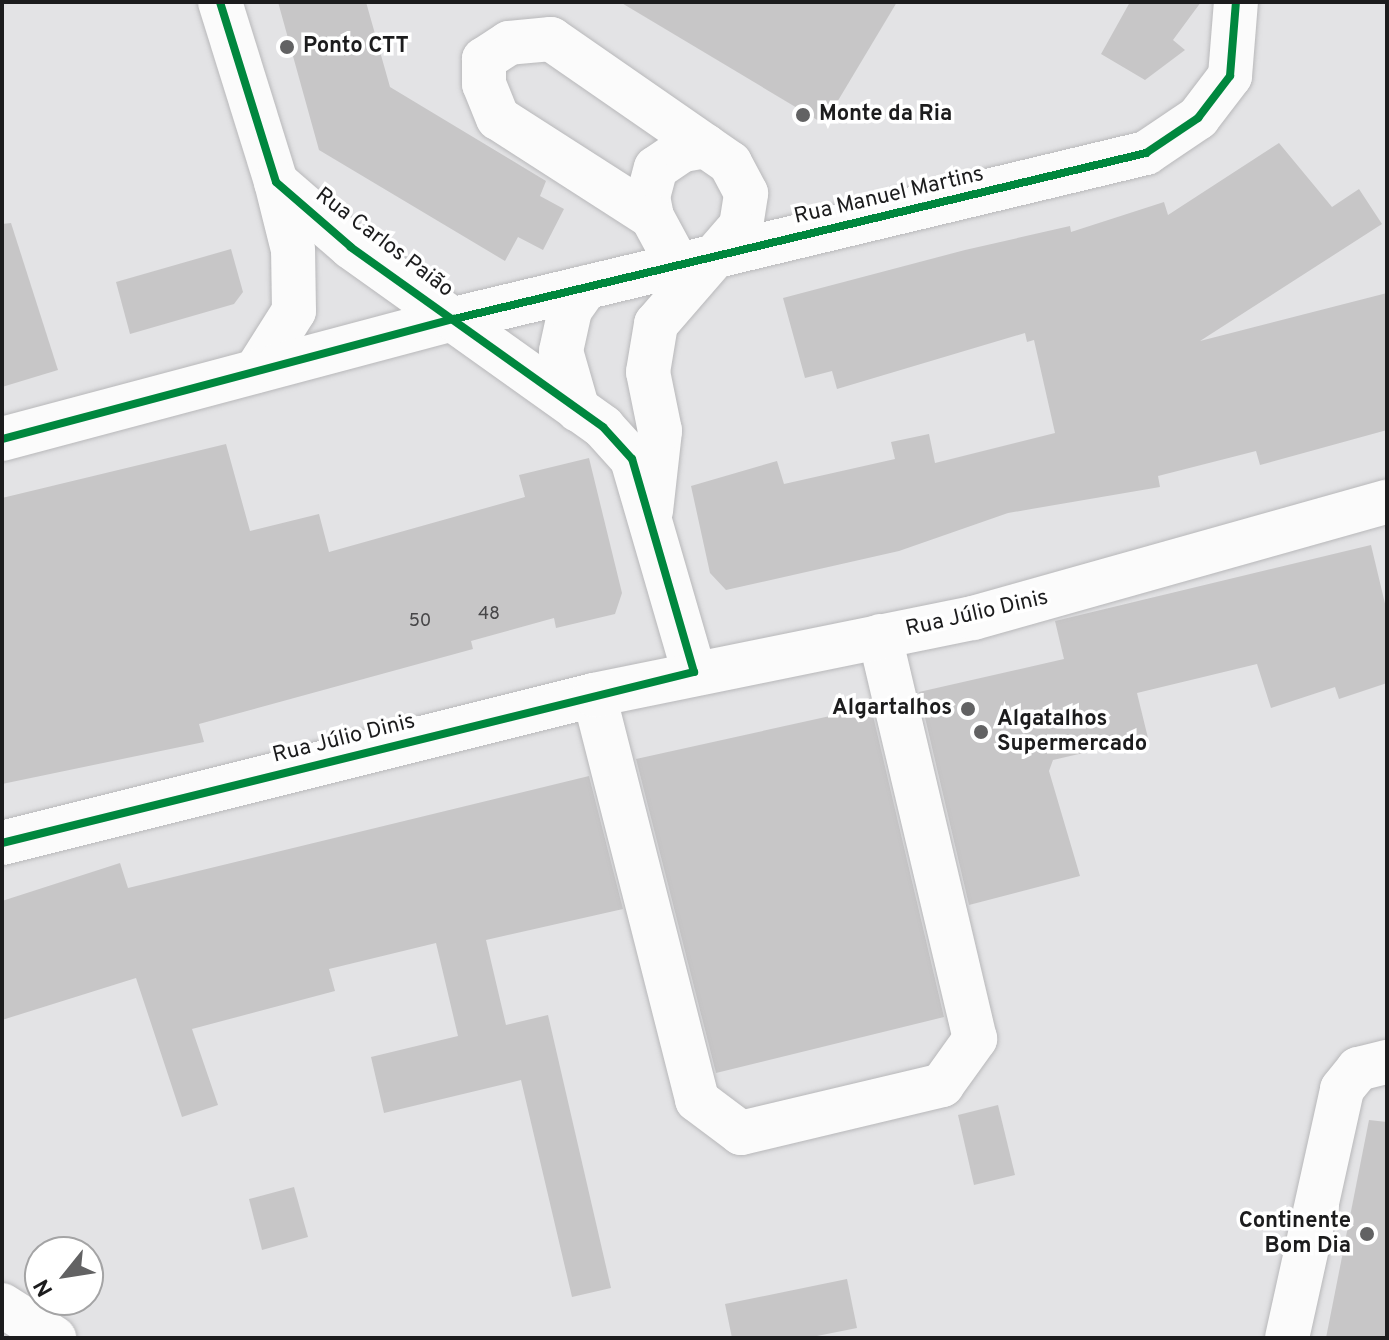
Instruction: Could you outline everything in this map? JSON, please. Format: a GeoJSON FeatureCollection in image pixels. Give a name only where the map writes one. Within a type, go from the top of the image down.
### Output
{"type":"FeatureCollection","features":[{"type":"Feature","properties":{"kind":"street","name":"Rua Carlos Paião"},"geometry":{"type":"LineString","coordinates":[[220,2],[276,182],[293,250],[294,311],[256,371]]}},
{"type":"Feature","properties":{"kind":"street","name":"Rua Manuel Martins"},"geometry":{"type":"LineString","coordinates":[[2,439],[454,319],[1146,153],[1198,118],[1230,76],[1236,2]]}},
{"type":"Feature","properties":{"kind":"street"},"geometry":{"type":"LineString","coordinates":[[651,511],[660,431],[648,372],[656,324],[697,261],[741,226],[746,193],[730,163],[551,39],[509,43],[484,59],[484,84],[498,118],[652,217],[697,261]]}},
{"type":"Feature","properties":{"kind":"street"},"geometry":{"type":"LineString","coordinates":[[652,217],[648,197],[656,168],[683,150],[706,146]]}},
{"type":"Feature","properties":{"kind":"street","name":"Rua Carlos Paião"},"geometry":{"type":"LineString","coordinates":[[276,182],[578,410],[632,459],[651,511],[694,672]]}},
{"type":"Feature","properties":{"kind":"street"},"geometry":{"type":"LineString","coordinates":[[578,410],[561,351],[570,310],[586,287]]}},
{"type":"Feature","properties":{"kind":"street","name":"Rua Júlio Dinis"},"geometry":{"type":"LineString","coordinates":[[2,843],[594,695],[694,672],[973,618],[1387,502]]}},
{"type":"Feature","properties":{"kind":"street"},"geometry":{"type":"LineString","coordinates":[[594,695],[697,1100],[741,1133],[942,1085],[975,1039],[880,636]]}},
{"type":"Feature","properties":{"kind":"street"},"geometry":{"type":"LineString","coordinates":[[1287,1338],[1342,1089],[1358,1069],[1387,1062]]}},
{"type":"Feature","properties":{"kind":"street"},"geometry":{"type":"LineString","coordinates":[[2,1305],[54,1338]]}},
{"type":"Feature","properties":{"kind":"building"},"geometry":{"type":"Polygon","coordinates":[[[278,2],[366,2],[390,87],[546,181],[540,196],[564,209],[543,250],[518,237],[505,261],[319,150],[278,2]]]}},
{"type":"Feature","properties":{"kind":"building"},"geometry":{"type":"Polygon","coordinates":[[[620,2],[897,2],[824,124],[620,2]]]}},
{"type":"Feature","properties":{"kind":"building"},"geometry":{"type":"Polygon","coordinates":[[[1130,2],[1201,2],[1173,40],[1185,50],[1145,80],[1101,54],[1130,2]]]}},
{"type":"Feature","properties":{"kind":"building"},"geometry":{"type":"Polygon","coordinates":[[[1279,143],[1332,207],[1359,189],[1382,224],[1200,341],[1387,293],[1387,430],[1260,465],[1256,451],[1158,476],[1160,487],[1008,513],[899,551],[726,590],[710,573],[691,486],[777,461],[784,484],[895,459],[891,442],[929,434],[935,463],[1055,433],[1034,340],[1027,342],[1025,333],[837,389],[832,371],[805,378],[783,298],[965,250],[1070,226],[1071,232],[1164,202],[1168,215],[1279,143]]]}},
{"type":"Feature","properties":{"kind":"building"},"geometry":{"type":"Polygon","coordinates":[[[11,223],[58,370],[2,387],[2,224],[11,223]]]}},
{"type":"Feature","properties":{"kind":"building"},"geometry":{"type":"Polygon","coordinates":[[[231,249],[243,292],[234,304],[130,334],[116,282],[231,249]]]}},
{"type":"Feature","properties":{"kind":"building"},"geometry":{"type":"Polygon","coordinates":[[[226,444],[250,531],[319,514],[329,552],[525,497],[519,475],[589,458],[622,593],[615,614],[556,628],[554,618],[471,641],[473,649],[199,724],[204,742],[2,784],[2,498],[226,444]]]}},
{"type":"Feature","properties":{"kind":"building"},"geometry":{"type":"Polygon","coordinates":[[[1371,545],[1387,612],[1387,683],[1339,699],[1335,687],[1271,708],[1257,664],[1137,693],[1148,738],[1053,760],[1049,771],[1080,876],[969,905],[919,692],[1064,659],[1055,621],[1371,545]]]}},
{"type":"Feature","properties":{"kind":"building"},"geometry":{"type":"Polygon","coordinates":[[[871,707],[944,1017],[716,1073],[636,759],[871,707]]]}},
{"type":"Feature","properties":{"kind":"building"},"geometry":{"type":"Polygon","coordinates":[[[589,776],[623,909],[486,940],[506,1025],[548,1015],[611,1288],[572,1297],[521,1080],[384,1113],[371,1057],[458,1036],[436,943],[329,969],[335,991],[192,1029],[218,1105],[182,1117],[136,978],[2,1020],[2,901],[120,863],[128,888],[589,776]]]}},
{"type":"Feature","properties":{"kind":"building"},"geometry":{"type":"Polygon","coordinates":[[[998,1105],[1015,1175],[974,1185],[958,1115],[998,1105]]]}},
{"type":"Feature","properties":{"kind":"building","name":"Continente Bom Dia"},"geometry":{"type":"Polygon","coordinates":[[[1369,1120],[1387,1122],[1387,1338],[1326,1338],[1369,1120]]]}},
{"type":"Feature","properties":{"kind":"building"},"geometry":{"type":"Polygon","coordinates":[[[294,1187],[308,1237],[262,1250],[249,1199],[294,1187]]]}},
{"type":"Feature","properties":{"kind":"building"},"geometry":{"type":"Polygon","coordinates":[[[847,1279],[857,1328],[807,1338],[732,1338],[725,1304],[847,1279]]]}},
{"type":"Feature","properties":{"kind":"cycle path"},"geometry":{"type":"LineString","coordinates":[[2,843],[694,672],[632,459],[603,427],[351,247],[276,182],[220,2]]}},
{"type":"Feature","properties":{"kind":"cycle path"},"geometry":{"type":"LineString","coordinates":[[2,439],[454,319],[1146,153],[1198,118],[1230,76],[1236,2]]}},
{"type":"Feature","properties":{"kind":"place","name":"Ponto CTT"},"geometry":{"type":"Point","coordinates":[287,47]}},
{"type":"Feature","properties":{"kind":"place","name":"Monte da Ria"},"geometry":{"type":"Point","coordinates":[803,115]}},
{"type":"Feature","properties":{"kind":"place","name":"Algartalhos"},"geometry":{"type":"Point","coordinates":[968,709]}},
{"type":"Feature","properties":{"kind":"place","name":"Algatalhos Supermercado"},"geometry":{"type":"Point","coordinates":[981,732]}},
{"type":"Feature","properties":{"kind":"place","name":"Continente Bom Dia"},"geometry":{"type":"Point","coordinates":[1367,1234]}}]}
